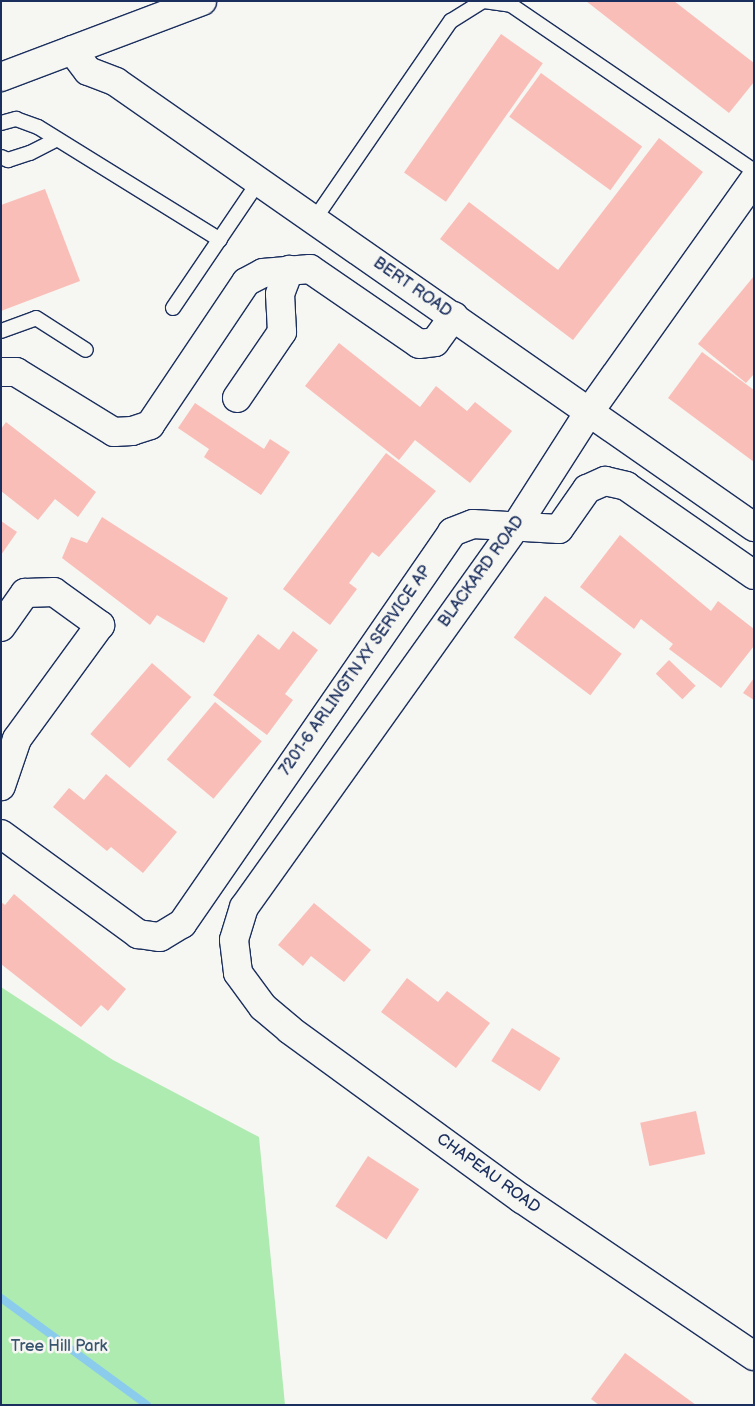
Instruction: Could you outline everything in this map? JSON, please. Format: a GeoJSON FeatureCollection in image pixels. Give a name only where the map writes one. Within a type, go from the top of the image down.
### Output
{"type":"FeatureCollection","features":[{"type":"Feature","properties":{"kind":"street"},"geometry":{"type":"LineString","coordinates":[[1,77],[202,1]]}},
{"type":"Feature","properties":{"kind":"street","name":"BERT ROAD"},"geometry":{"type":"LineString","coordinates":[[72,50],[88,71],[116,82],[754,527]]}},
{"type":"Feature","properties":{"kind":"street","name":"BLACKARD ROAD"},"geometry":{"type":"LineString","coordinates":[[238,973],[234,940],[244,907],[516,526],[589,412],[754,180]]}},
{"type":"Feature","properties":{"kind":"street"},"geometry":{"type":"LineString","coordinates":[[237,398],[282,332],[280,294],[300,270],[324,227]]}},
{"type":"Feature","properties":{"kind":"street"},"geometry":{"type":"LineString","coordinates":[[1,372],[16,372],[114,432],[150,425],[246,282],[263,273],[300,270],[419,344],[435,342],[454,316]]}},
{"type":"Feature","properties":{"kind":"street","name":"7201-6 ARLINGTN XY SERVICE AP"},"geometry":{"type":"LineString","coordinates":[[1,834],[138,934],[160,937],[182,924],[452,532],[473,524],[559,529],[587,489],[605,481],[626,486],[754,575]]}},
{"type":"Feature","properties":{"kind":"street"},"geometry":{"type":"LineString","coordinates":[[1,627],[25,593],[54,592],[100,625],[17,739],[5,759],[1,786]]}},
{"type":"Feature","properties":{"kind":"street","name":"CHAPEAU ROAD"},"geometry":{"type":"LineString","coordinates":[[238,973],[263,1008],[290,1030],[522,1199],[754,1356]]}},
{"type":"Feature","properties":{"kind":"lane"},"geometry":{"type":"LineString","coordinates":[[324,227],[451,21],[484,1],[511,5],[754,171]]}},
{"type":"Feature","properties":{"kind":"lane"},"geometry":{"type":"LineString","coordinates":[[1,123],[16,120],[57,139],[220,240]]}},
{"type":"Feature","properties":{"kind":"lane"},"geometry":{"type":"LineString","coordinates":[[1,157],[8,160],[30,153],[57,139]]}},
{"type":"Feature","properties":{"kind":"lane"},"geometry":{"type":"LineString","coordinates":[[173,308],[259,182]]}},
{"type":"Feature","properties":{"kind":"lane"},"geometry":{"type":"LineString","coordinates":[[1,331],[36,318],[86,350]]}},
{"type":"Feature","properties":{"kind":"green space","name":"Tree Hill Park"},"geometry":{"type":"Polygon","coordinates":[[[1,987],[113,1060],[259,1137],[285,1405],[1,1405],[1,987]]]}},
{"type":"Feature","properties":{"kind":"building"},"geometry":{"type":"Polygon","coordinates":[[[586,1],[674,1],[754,63],[754,82],[729,113],[586,1]]]}},
{"type":"Feature","properties":{"kind":"building"},"geometry":{"type":"Polygon","coordinates":[[[501,34],[543,63],[446,202],[404,172],[501,34]]]}},
{"type":"Feature","properties":{"kind":"building"},"geometry":{"type":"Polygon","coordinates":[[[541,73],[642,146],[610,190],[509,117],[541,73]]]}},
{"type":"Feature","properties":{"kind":"building"},"geometry":{"type":"Polygon","coordinates":[[[659,138],[703,172],[573,340],[440,239],[469,202],[558,270],[659,138]]]}},
{"type":"Feature","properties":{"kind":"building"},"geometry":{"type":"Polygon","coordinates":[[[45,189],[80,281],[1,311],[1,205],[45,189]]]}},
{"type":"Feature","properties":{"kind":"building"},"geometry":{"type":"Polygon","coordinates":[[[754,276],[754,374],[746,383],[698,344],[754,276]]]}},
{"type":"Feature","properties":{"kind":"building"},"geometry":{"type":"Polygon","coordinates":[[[339,343],[420,407],[436,386],[467,411],[475,402],[512,431],[470,483],[415,440],[399,460],[305,386],[339,343]]]}},
{"type":"Feature","properties":{"kind":"building"},"geometry":{"type":"Polygon","coordinates":[[[702,352],[754,390],[754,462],[668,398],[702,352]]]}},
{"type":"Feature","properties":{"kind":"building"},"geometry":{"type":"Polygon","coordinates":[[[195,403],[264,449],[270,439],[290,452],[261,495],[204,457],[209,449],[178,428],[195,403]]]}},
{"type":"Feature","properties":{"kind":"building"},"geometry":{"type":"Polygon","coordinates":[[[6,422],[96,492],[78,517],[55,499],[38,520],[1,491],[1,429],[6,422]]]}},
{"type":"Feature","properties":{"kind":"building"},"geometry":{"type":"Polygon","coordinates":[[[386,453],[436,491],[379,557],[372,552],[349,583],[357,589],[330,625],[283,589],[386,453]]]}},
{"type":"Feature","properties":{"kind":"building"},"geometry":{"type":"Polygon","coordinates":[[[102,517],[228,598],[204,643],[157,615],[150,625],[62,558],[71,537],[87,543],[102,517]]]}},
{"type":"Feature","properties":{"kind":"building"},"geometry":{"type":"Polygon","coordinates":[[[1,521],[17,532],[1,555],[1,521]]]}},
{"type":"Feature","properties":{"kind":"building"},"geometry":{"type":"Polygon","coordinates":[[[620,535],[711,611],[718,601],[754,629],[754,646],[721,688],[669,649],[673,644],[641,619],[634,629],[580,587],[620,535]]]}},
{"type":"Feature","properties":{"kind":"building"},"geometry":{"type":"Polygon","coordinates":[[[545,596],[622,654],[590,695],[514,638],[545,596]]]}},
{"type":"Feature","properties":{"kind":"building"},"geometry":{"type":"Polygon","coordinates":[[[293,631],[318,650],[285,694],[293,700],[267,735],[213,695],[258,634],[279,650],[293,631]]]}},
{"type":"Feature","properties":{"kind":"building"},"geometry":{"type":"Polygon","coordinates":[[[669,660],[696,686],[682,699],[656,674],[669,660]]]}},
{"type":"Feature","properties":{"kind":"building"},"geometry":{"type":"Polygon","coordinates":[[[152,663],[191,697],[130,768],[90,734],[152,663]]]}},
{"type":"Feature","properties":{"kind":"building"},"geometry":{"type":"Polygon","coordinates":[[[754,678],[754,700],[743,693],[754,678]]]}},
{"type":"Feature","properties":{"kind":"building"},"geometry":{"type":"Polygon","coordinates":[[[215,702],[262,741],[214,799],[167,759],[215,702]]]}},
{"type":"Feature","properties":{"kind":"building"},"geometry":{"type":"Polygon","coordinates":[[[106,774],[177,832],[143,873],[111,847],[107,851],[53,807],[69,788],[84,800],[106,774]]]}},
{"type":"Feature","properties":{"kind":"building"},"geometry":{"type":"Polygon","coordinates":[[[14,894],[126,989],[108,1011],[101,1005],[81,1027],[1,964],[1,902],[5,905],[14,894]]]}},
{"type":"Feature","properties":{"kind":"building"},"geometry":{"type":"Polygon","coordinates":[[[314,903],[371,950],[344,982],[311,956],[303,966],[278,945],[314,903]]]}},
{"type":"Feature","properties":{"kind":"building"},"geometry":{"type":"Polygon","coordinates":[[[407,978],[438,1002],[447,991],[490,1023],[456,1068],[381,1012],[407,978]]]}},
{"type":"Feature","properties":{"kind":"building"},"geometry":{"type":"Polygon","coordinates":[[[512,1028],[560,1058],[540,1091],[491,1061],[512,1028]]]}},
{"type":"Feature","properties":{"kind":"building"},"geometry":{"type":"Polygon","coordinates":[[[696,1111],[705,1154],[649,1166],[640,1123],[696,1111]]]}},
{"type":"Feature","properties":{"kind":"building"},"geometry":{"type":"Polygon","coordinates":[[[368,1156],[419,1189],[386,1240],[335,1206],[368,1156]]]}},
{"type":"Feature","properties":{"kind":"building"},"geometry":{"type":"Polygon","coordinates":[[[625,1353],[696,1405],[599,1405],[591,1399],[625,1353]]]}},
{"type":"Feature","properties":{"kind":"waterway"},"geometry":{"type":"LineString","coordinates":[[1,1298],[147,1405]]}}]}
